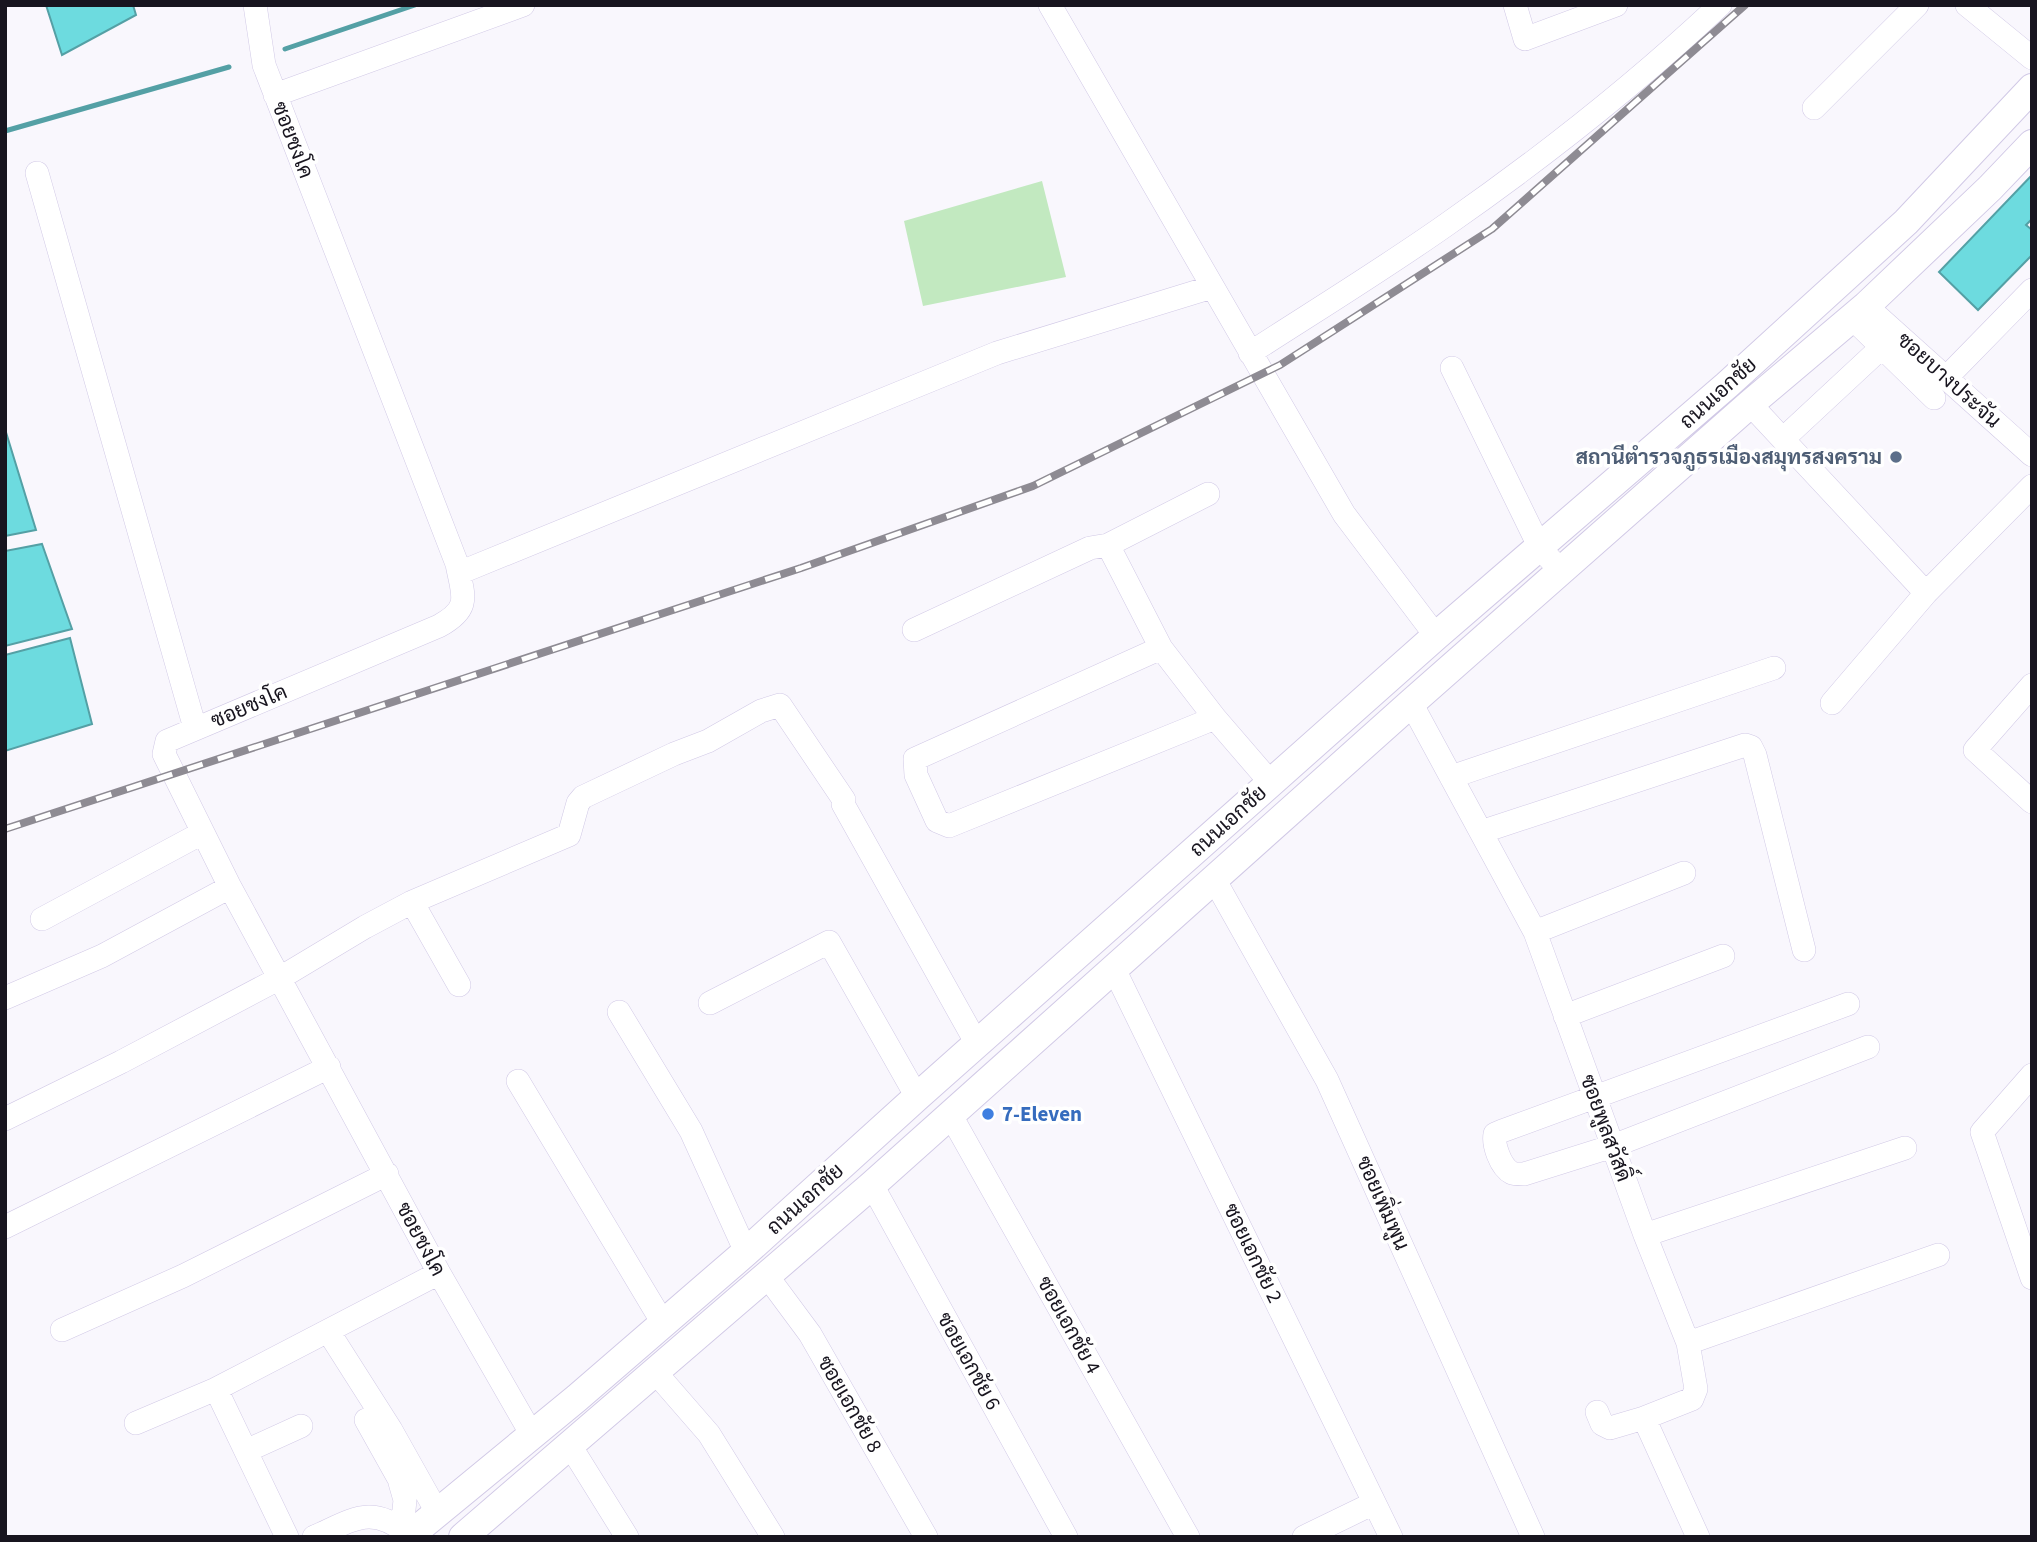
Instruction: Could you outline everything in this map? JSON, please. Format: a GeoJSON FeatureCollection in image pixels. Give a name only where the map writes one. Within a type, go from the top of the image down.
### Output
{"type":"FeatureCollection","features":[{"type":"Feature","properties":{"kind":"main road","name":"ถนนเอกชัย"},"geometry":{"type":"LineString","coordinates":[[406,1534],[532,1435],[746,1252],[1436,636],[1727,385],[1906,222],[2032,88]]}},
{"type":"Feature","properties":{"kind":"main road","name":"ถนนเอกชัย"},"geometry":{"type":"LineString","coordinates":[[463,1537],[571,1447],[872,1185],[1411,703],[1750,404],[1859,312],[1961,216],[2032,144]]}},
{"type":"Feature","properties":{"kind":"street","name":"ซอยชงโค"},"geometry":{"type":"LineString","coordinates":[[255,5],[264,65],[459,573],[464,599],[456,617],[439,626],[167,741],[164,754],[230,887],[439,1273],[532,1435]]}},
{"type":"Feature","properties":{"kind":"street"},"geometry":{"type":"LineString","coordinates":[[275,95],[523,5]]}},
{"type":"Feature","properties":{"kind":"street"},"geometry":{"type":"LineString","coordinates":[[1050,5],[1344,514],[1436,636]]}},
{"type":"Feature","properties":{"kind":"street"},"geometry":{"type":"LineString","coordinates":[[1515,5],[1525,39],[1616,5]]}},
{"type":"Feature","properties":{"kind":"street"},"geometry":{"type":"LineString","coordinates":[[1250,353],[1446,225],[1583,123],[1670,52],[1720,5]]}},
{"type":"Feature","properties":{"kind":"street"},"geometry":{"type":"LineString","coordinates":[[1814,107],[1917,5]]}},
{"type":"Feature","properties":{"kind":"street"},"geometry":{"type":"LineString","coordinates":[[1967,5],[2032,58]]}},
{"type":"Feature","properties":{"kind":"street"},"geometry":{"type":"LineString","coordinates":[[37,173],[195,729]]}},
{"type":"Feature","properties":{"kind":"street"},"geometry":{"type":"LineString","coordinates":[[459,573],[997,353],[1212,287]]}},
{"type":"Feature","properties":{"kind":"street"},"geometry":{"type":"LineString","coordinates":[[1946,377],[2032,290]]}},
{"type":"Feature","properties":{"kind":"street"},"geometry":{"type":"LineString","coordinates":[[1859,312],[1882,347],[1934,398]]}},
{"type":"Feature","properties":{"kind":"street","name":"ซอยบางประจัน"},"geometry":{"type":"LineString","coordinates":[[1859,312],[1946,377],[2032,455]]}},
{"type":"Feature","properties":{"kind":"street"},"geometry":{"type":"LineString","coordinates":[[1783,439],[1882,347]]}},
{"type":"Feature","properties":{"kind":"street"},"geometry":{"type":"LineString","coordinates":[[1452,368],[1540,548],[1561,571]]}},
{"type":"Feature","properties":{"kind":"street"},"geometry":{"type":"LineString","coordinates":[[1750,404],[1926,593]]}},
{"type":"Feature","properties":{"kind":"street"},"geometry":{"type":"LineString","coordinates":[[1832,704],[1926,593],[2032,486]]}},
{"type":"Feature","properties":{"kind":"street"},"geometry":{"type":"LineString","coordinates":[[914,631],[1090,548],[1108,545],[1208,494]]}},
{"type":"Feature","properties":{"kind":"street"},"geometry":{"type":"LineString","coordinates":[[1108,545],[1161,648],[1214,718],[1271,783]]}},
{"type":"Feature","properties":{"kind":"street"},"geometry":{"type":"LineString","coordinates":[[1161,648],[915,759],[916,775],[937,821],[949,826],[1214,718]]}},
{"type":"Feature","properties":{"kind":"street"},"geometry":{"type":"LineString","coordinates":[[1451,777],[1774,668]]}},
{"type":"Feature","properties":{"kind":"street"},"geometry":{"type":"LineString","coordinates":[[2032,685],[1975,750],[2032,802]]}},
{"type":"Feature","properties":{"kind":"street","name":"ซอยพูลสวัสดิ์"},"geometry":{"type":"LineString","coordinates":[[1411,703],[1535,932],[1645,1235],[1688,1343],[1696,1389],[1692,1399],[1644,1418]]}},
{"type":"Feature","properties":{"kind":"street"},"geometry":{"type":"LineString","coordinates":[[5,1119],[121,1062],[280,978],[365,926],[412,902],[569,835],[578,803],[583,797],[708,741],[761,711],[780,705],[844,800],[843,804],[977,1044]]}},
{"type":"Feature","properties":{"kind":"street"},"geometry":{"type":"LineString","coordinates":[[1480,832],[1745,746],[1751,747],[1804,950]]}},
{"type":"Feature","properties":{"kind":"street"},"geometry":{"type":"LineString","coordinates":[[42,919],[202,833]]}},
{"type":"Feature","properties":{"kind":"street"},"geometry":{"type":"LineString","coordinates":[[1535,932],[1684,873]]}},
{"type":"Feature","properties":{"kind":"street","name":"ซอยเพิ่มพูน"},"geometry":{"type":"LineString","coordinates":[[1214,879],[1327,1080],[1533,1537]]}},
{"type":"Feature","properties":{"kind":"street"},"geometry":{"type":"LineString","coordinates":[[5,998],[102,956],[230,887]]}},
{"type":"Feature","properties":{"kind":"street"},"geometry":{"type":"LineString","coordinates":[[412,902],[459,985]]}},
{"type":"Feature","properties":{"kind":"street"},"geometry":{"type":"LineString","coordinates":[[710,1003],[829,942],[918,1097]]}},
{"type":"Feature","properties":{"kind":"street"},"geometry":{"type":"LineString","coordinates":[[1565,1016],[1723,956]]}},
{"type":"Feature","properties":{"kind":"street","name":"ซอยเอกชัย 2"},"geometry":{"type":"LineString","coordinates":[[1114,969],[1391,1537]]}},
{"type":"Feature","properties":{"kind":"street"},"geometry":{"type":"LineString","coordinates":[[1848,1004],[1502,1130],[1495,1134],[1494,1144],[1507,1169],[1513,1174],[1524,1174],[1613,1146],[1868,1047]]}},
{"type":"Feature","properties":{"kind":"street"},"geometry":{"type":"LineString","coordinates":[[619,1012],[691,1131],[746,1252]]}},
{"type":"Feature","properties":{"kind":"street"},"geometry":{"type":"LineString","coordinates":[[5,1227],[329,1068]]}},
{"type":"Feature","properties":{"kind":"street"},"geometry":{"type":"LineString","coordinates":[[2032,1075],[1982,1132],[2032,1278]]}},
{"type":"Feature","properties":{"kind":"street"},"geometry":{"type":"LineString","coordinates":[[517,1081],[663,1323]]}},
{"type":"Feature","properties":{"kind":"street","name":"ซอยเอกชัย 4"},"geometry":{"type":"LineString","coordinates":[[950,1114],[1188,1537]]}},
{"type":"Feature","properties":{"kind":"street"},"geometry":{"type":"LineString","coordinates":[[1645,1235],[1905,1148]]}},
{"type":"Feature","properties":{"kind":"street"},"geometry":{"type":"LineString","coordinates":[[62,1330],[183,1276],[387,1174]]}},
{"type":"Feature","properties":{"kind":"street","name":"ซอยเอกชัย 6"},"geometry":{"type":"LineString","coordinates":[[872,1185],[1066,1537]]}},
{"type":"Feature","properties":{"kind":"street"},"geometry":{"type":"LineString","coordinates":[[1688,1343],[1938,1255]]}},
{"type":"Feature","properties":{"kind":"street"},"geometry":{"type":"LineString","coordinates":[[136,1423],[216,1389],[439,1273]]}},
{"type":"Feature","properties":{"kind":"street","name":"ซอยเอกชัย 8"},"geometry":{"type":"LineString","coordinates":[[767,1276],[810,1334],[926,1537]]}},
{"type":"Feature","properties":{"kind":"street"},"geometry":{"type":"LineString","coordinates":[[328,1331],[391,1430],[437,1512]]}},
{"type":"Feature","properties":{"kind":"street"},"geometry":{"type":"LineString","coordinates":[[656,1373],[709,1434],[773,1537]]}},
{"type":"Feature","properties":{"kind":"street"},"geometry":{"type":"LineString","coordinates":[[216,1389],[287,1537]]}},
{"type":"Feature","properties":{"kind":"street"},"geometry":{"type":"LineString","coordinates":[[1597,1412],[1602,1424],[1610,1428],[1644,1418],[1698,1537]]}},
{"type":"Feature","properties":{"kind":"street"},"geometry":{"type":"LineString","coordinates":[[366,1420],[399,1479],[405,1500],[406,1534]]}},
{"type":"Feature","properties":{"kind":"street"},"geometry":{"type":"LineString","coordinates":[[246,1451],[301,1426]]}},
{"type":"Feature","properties":{"kind":"street"},"geometry":{"type":"LineString","coordinates":[[571,1447],[627,1537]]}},
{"type":"Feature","properties":{"kind":"street"},"geometry":{"type":"LineString","coordinates":[[1304,1537],[1374,1503]]}},
{"type":"Feature","properties":{"kind":"street"},"geometry":{"type":"LineString","coordinates":[[314,1537],[363,1517],[377,1516],[391,1521],[406,1534]]}},
{"type":"Feature","properties":{"kind":"green space"},"geometry":{"type":"Polygon","coordinates":[[[1042,181],[1066,277],[923,306],[904,221],[1042,181]]]}},
{"type":"Feature","properties":{"kind":"water"},"geometry":{"type":"Polygon","coordinates":[[[46,5],[133,5],[136,15],[62,55],[46,5]]]}},
{"type":"Feature","properties":{"kind":"water"},"geometry":{"type":"Polygon","coordinates":[[[2032,175],[2032,219],[2026,225],[2032,230],[2032,255],[1978,310],[1939,272],[2032,175]]]}},
{"type":"Feature","properties":{"kind":"water"},"geometry":{"type":"Polygon","coordinates":[[[5,429],[36,530],[5,536],[5,429]]]}},
{"type":"Feature","properties":{"kind":"water"},"geometry":{"type":"Polygon","coordinates":[[[42,544],[72,629],[5,646],[5,551],[42,544]]]}},
{"type":"Feature","properties":{"kind":"water"},"geometry":{"type":"Polygon","coordinates":[[[70,638],[92,724],[5,751],[5,655],[70,638]]]}},
{"type":"Feature","properties":{"kind":"waterway"},"geometry":{"type":"LineString","coordinates":[[285,49],[415,5]]}},
{"type":"Feature","properties":{"kind":"waterway"},"geometry":{"type":"LineString","coordinates":[[5,131],[229,67]]}},
{"type":"Feature","properties":{"kind":"railway"},"geometry":{"type":"LineString","coordinates":[[5,829],[801,568],[1033,486],[1280,365],[1492,229],[1745,5]]}},
{"type":"Feature","properties":{"kind":"place","name":"สถานีตำรวจภูธรเมืองสมุทรสงคราม"},"geometry":{"type":"Point","coordinates":[1896,457]}},
{"type":"Feature","properties":{"kind":"place","name":"7-Eleven"},"geometry":{"type":"Point","coordinates":[988,1114]}}]}
